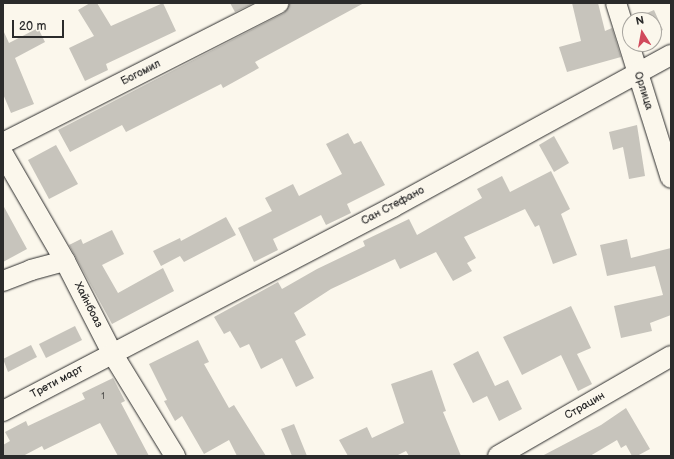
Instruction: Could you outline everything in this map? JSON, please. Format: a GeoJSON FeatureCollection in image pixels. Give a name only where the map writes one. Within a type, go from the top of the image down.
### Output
{"type":"FeatureCollection","features":[{"type":"Feature","properties":{"kind":"street","name":"Богомил"},"geometry":{"type":"LineString","coordinates":[[3,143],[279,3]]}},
{"type":"Feature","properties":{"kind":"street","name":"Орлица"},"geometry":{"type":"LineString","coordinates":[[616,3],[671,178]]}},
{"type":"Feature","properties":{"kind":"street","name":"Сан Стефано"},"geometry":{"type":"LineString","coordinates":[[112,353],[393,207],[671,55]]}},
{"type":"Feature","properties":{"kind":"street","name":"Хайнбоаз"},"geometry":{"type":"LineString","coordinates":[[3,154],[66,262],[112,353],[174,456]]}},
{"type":"Feature","properties":{"kind":"street"},"geometry":{"type":"LineString","coordinates":[[3,281],[30,270],[66,262]]}},
{"type":"Feature","properties":{"kind":"street","name":"Трети март"},"geometry":{"type":"LineString","coordinates":[[3,411],[112,353]]}},
{"type":"Feature","properties":{"kind":"street","name":"Страцин"},"geometry":{"type":"LineString","coordinates":[[498,456],[671,356]]}},
{"type":"Feature","properties":{"kind":"building"},"geometry":{"type":"Polygon","coordinates":[[[90,3],[97,3],[111,26],[163,3],[176,31],[106,64],[108,70],[85,81],[69,48],[94,36],[78,10],[90,3]]]}},
{"type":"Feature","properties":{"kind":"building"},"geometry":{"type":"Polygon","coordinates":[[[230,3],[254,3],[235,12],[230,3]]]}},
{"type":"Feature","properties":{"kind":"building"},"geometry":{"type":"Polygon","coordinates":[[[290,3],[364,3],[255,62],[259,68],[223,88],[221,84],[126,132],[122,125],[70,152],[58,130],[284,13],[290,3]]]}},
{"type":"Feature","properties":{"kind":"building"},"geometry":{"type":"Polygon","coordinates":[[[572,3],[598,3],[605,31],[612,28],[621,57],[567,72],[559,47],[581,41],[572,3]]]}},
{"type":"Feature","properties":{"kind":"building"},"geometry":{"type":"Polygon","coordinates":[[[38,28],[45,42],[15,58],[34,104],[11,113],[3,94],[3,30],[9,43],[38,28]]]}},
{"type":"Feature","properties":{"kind":"building"},"geometry":{"type":"Polygon","coordinates":[[[637,125],[645,176],[629,179],[623,147],[613,150],[609,132],[637,125]]]}},
{"type":"Feature","properties":{"kind":"building"},"geometry":{"type":"Polygon","coordinates":[[[348,133],[354,144],[361,141],[385,185],[347,204],[351,213],[326,225],[321,215],[273,239],[278,250],[254,262],[238,228],[272,211],[265,198],[293,184],[299,196],[342,174],[326,144],[348,133]]]}},
{"type":"Feature","properties":{"kind":"building"},"geometry":{"type":"Polygon","coordinates":[[[554,136],[569,163],[554,172],[539,145],[554,136]]]}},
{"type":"Feature","properties":{"kind":"building"},"geometry":{"type":"Polygon","coordinates":[[[56,145],[78,184],[49,199],[28,160],[56,145]]]}},
{"type":"Feature","properties":{"kind":"building"},"geometry":{"type":"Polygon","coordinates":[[[551,171],[570,209],[561,214],[577,255],[553,264],[539,225],[535,227],[525,209],[464,237],[476,258],[467,263],[472,271],[453,281],[436,252],[400,269],[395,259],[331,289],[294,313],[306,335],[295,341],[314,378],[296,387],[282,358],[261,369],[249,344],[240,348],[230,331],[224,334],[214,317],[278,282],[282,289],[317,269],[365,246],[363,241],[409,219],[417,235],[482,198],[477,189],[502,176],[510,192],[551,171]]]}},
{"type":"Feature","properties":{"kind":"building"},"geometry":{"type":"Polygon","coordinates":[[[3,205],[27,249],[3,262],[3,205]]]}},
{"type":"Feature","properties":{"kind":"building"},"geometry":{"type":"Polygon","coordinates":[[[226,217],[236,235],[184,262],[180,256],[161,266],[153,251],[180,238],[181,241],[226,217]]]}},
{"type":"Feature","properties":{"kind":"building"},"geometry":{"type":"Polygon","coordinates":[[[112,230],[124,254],[102,265],[118,293],[163,268],[174,291],[112,324],[69,245],[81,239],[83,244],[112,230]]]}},
{"type":"Feature","properties":{"kind":"building"},"geometry":{"type":"Polygon","coordinates":[[[627,239],[631,258],[671,248],[671,315],[650,323],[652,331],[621,338],[614,306],[663,295],[655,266],[607,276],[600,245],[627,239]]]}},
{"type":"Feature","properties":{"kind":"building"},"geometry":{"type":"Polygon","coordinates":[[[571,306],[591,348],[577,354],[592,384],[578,391],[561,355],[522,375],[503,337],[571,306]]]}},
{"type":"Feature","properties":{"kind":"building"},"geometry":{"type":"Polygon","coordinates":[[[75,326],[82,340],[46,358],[39,344],[75,326]]]}},
{"type":"Feature","properties":{"kind":"building"},"geometry":{"type":"Polygon","coordinates":[[[198,340],[209,362],[204,364],[229,408],[234,405],[266,456],[237,456],[229,440],[204,454],[182,416],[175,421],[164,401],[167,400],[149,364],[198,340]]]}},
{"type":"Feature","properties":{"kind":"building"},"geometry":{"type":"Polygon","coordinates":[[[31,345],[37,357],[8,372],[3,359],[31,345]]]}},
{"type":"Feature","properties":{"kind":"building"},"geometry":{"type":"Polygon","coordinates":[[[478,351],[495,386],[508,380],[522,409],[499,421],[487,396],[473,403],[453,364],[478,351]]]}},
{"type":"Feature","properties":{"kind":"building"},"geometry":{"type":"Polygon","coordinates":[[[432,370],[446,411],[443,412],[461,456],[409,456],[406,451],[396,456],[348,456],[339,440],[367,427],[372,438],[404,423],[391,384],[432,370]]]}},
{"type":"Feature","properties":{"kind":"building"},"geometry":{"type":"Polygon","coordinates":[[[113,378],[125,401],[121,403],[149,456],[118,456],[100,423],[44,450],[42,446],[23,456],[3,456],[3,445],[10,441],[5,432],[26,421],[28,426],[85,399],[82,393],[113,378]]]}},
{"type":"Feature","properties":{"kind":"building"},"geometry":{"type":"Polygon","coordinates":[[[626,408],[650,449],[637,456],[632,456],[626,445],[621,448],[617,440],[590,456],[542,456],[601,425],[626,408]]]}},
{"type":"Feature","properties":{"kind":"building"},"geometry":{"type":"Polygon","coordinates":[[[294,424],[307,456],[292,456],[281,429],[294,424]]]}}]}
